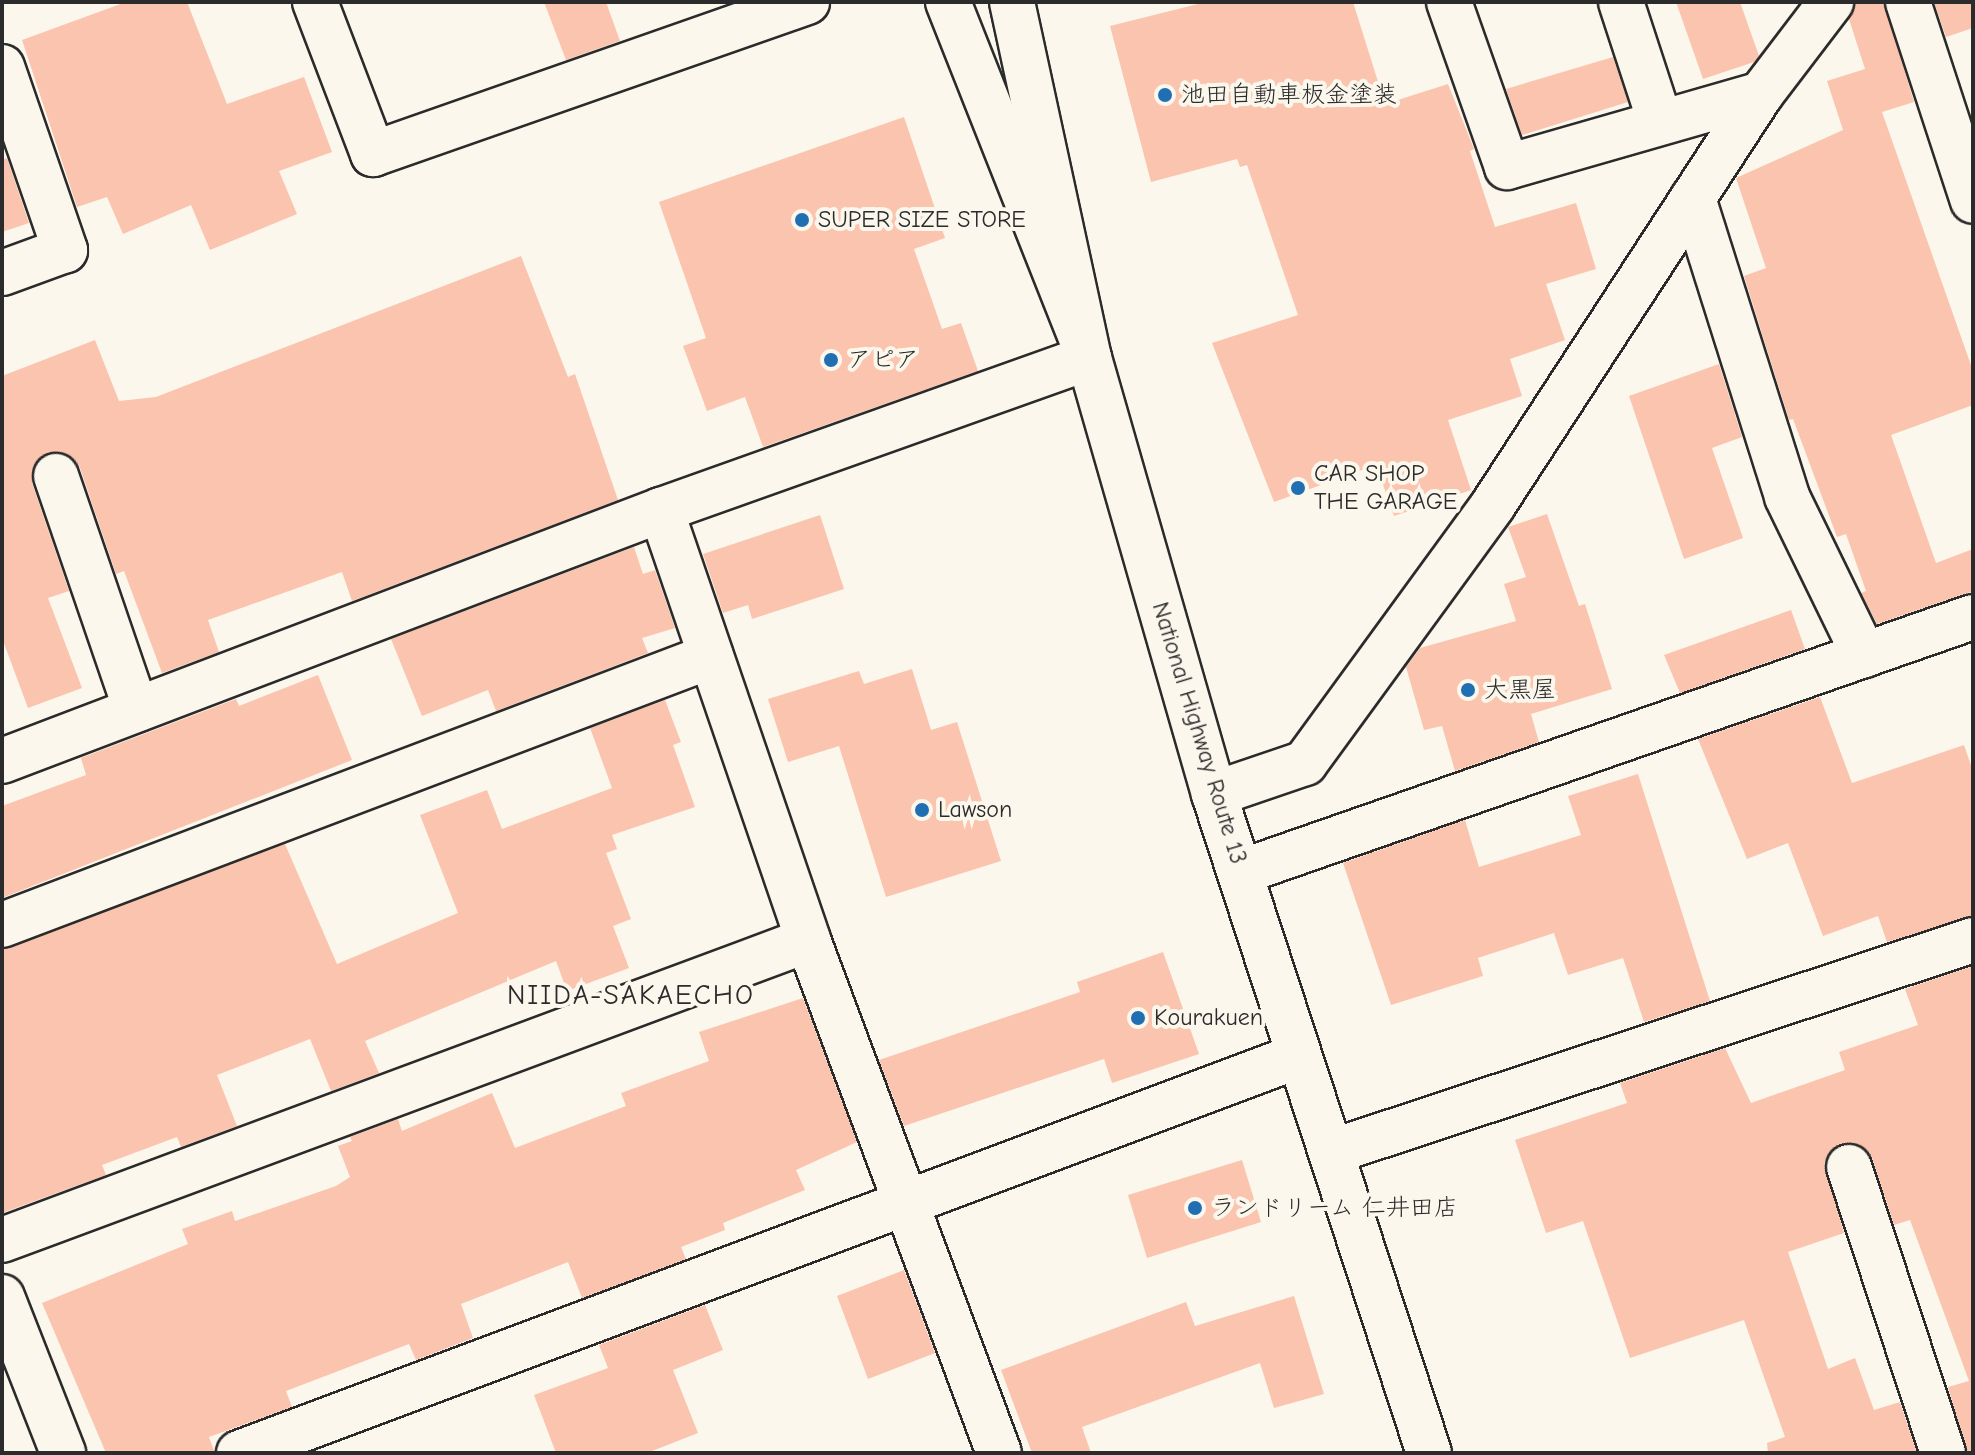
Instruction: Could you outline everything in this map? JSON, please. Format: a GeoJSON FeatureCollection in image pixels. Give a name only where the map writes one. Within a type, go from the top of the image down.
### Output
{"type":"FeatureCollection","features":[{"type":"Feature","properties":{"kind":"main road"},"geometry":{"type":"LineString","coordinates":[[315,2],[373,154],[807,2]]}},
{"type":"Feature","properties":{"kind":"main road"},"geometry":{"type":"LineString","coordinates":[[2,761],[661,510],[1089,358],[948,2]]}},
{"type":"Feature","properties":{"kind":"main road","name":"National Highway Route 13"},"geometry":{"type":"LineString","coordinates":[[1012,2],[1089,358],[1214,794],[1429,1453]]}},
{"type":"Feature","properties":{"kind":"main road"},"geometry":{"type":"LineString","coordinates":[[1449,2],[1507,167],[1761,94]]}},
{"type":"Feature","properties":{"kind":"main road"},"geometry":{"type":"LineString","coordinates":[[1621,2],[1660,121]]}},
{"type":"Feature","properties":{"kind":"main road"},"geometry":{"type":"LineString","coordinates":[[1214,794],[1305,763],[1493,505],[1761,94],[1831,2]]}},
{"type":"Feature","properties":{"kind":"main road"},"geometry":{"type":"LineString","coordinates":[[1908,2],[1973,201]]}},
{"type":"Feature","properties":{"kind":"main road"},"geometry":{"type":"LineString","coordinates":[[2,67],[65,250],[2,273]]}},
{"type":"Feature","properties":{"kind":"main road"},"geometry":{"type":"LineString","coordinates":[[1693,198],[1787,497],[1864,655]]}},
{"type":"Feature","properties":{"kind":"main road"},"geometry":{"type":"LineString","coordinates":[[56,476],[136,710]]}},
{"type":"Feature","properties":{"kind":"main road"},"geometry":{"type":"LineString","coordinates":[[661,510],[808,940],[903,1203],[999,1453]]}},
{"type":"Feature","properties":{"kind":"main road"},"geometry":{"type":"LineString","coordinates":[[1241,872],[1973,617]]}},
{"type":"Feature","properties":{"kind":"main road"},"geometry":{"type":"LineString","coordinates":[[2,925],[711,656]]}},
{"type":"Feature","properties":{"kind":"main road"},"geometry":{"type":"LineString","coordinates":[[2,1240],[808,940]]}},
{"type":"Feature","properties":{"kind":"main road"},"geometry":{"type":"LineString","coordinates":[[1331,1152],[1973,940]]}},
{"type":"Feature","properties":{"kind":"main road"},"geometry":{"type":"LineString","coordinates":[[239,1453],[1298,1056]]}},
{"type":"Feature","properties":{"kind":"main road"},"geometry":{"type":"LineString","coordinates":[[1849,1167],[1943,1453]]}},
{"type":"Feature","properties":{"kind":"main road"},"geometry":{"type":"LineString","coordinates":[[2,1297],[63,1453]]}},
{"type":"Feature","properties":{"kind":"building"},"geometry":{"type":"Polygon","coordinates":[[[126,2],[187,2],[227,104],[304,77],[332,152],[279,171],[297,214],[210,250],[191,205],[123,234],[107,197],[77,207],[22,40],[126,2]]]}},
{"type":"Feature","properties":{"kind":"building"},"geometry":{"type":"Polygon","coordinates":[[[544,2],[606,2],[620,41],[566,60],[544,2]]]}},
{"type":"Feature","properties":{"kind":"building"},"geometry":{"type":"Polygon","coordinates":[[[1206,2],[1353,2],[1385,104],[1448,84],[1474,149],[1470,151],[1495,227],[1576,203],[1596,269],[1546,284],[1565,340],[1510,359],[1522,396],[1448,420],[1471,490],[1394,516],[1376,465],[1274,502],[1212,343],[1298,315],[1247,165],[1240,167],[1237,159],[1151,182],[1110,26],[1206,2]]]}},
{"type":"Feature","properties":{"kind":"building"},"geometry":{"type":"Polygon","coordinates":[[[1676,2],[1740,2],[1759,56],[1754,62],[1703,79],[1676,2]]]}},
{"type":"Feature","properties":{"kind":"building"},"geometry":{"type":"Polygon","coordinates":[[[1855,2],[1884,2],[1914,102],[1882,112],[1973,371],[1973,405],[1891,435],[1936,563],[1973,549],[1973,591],[1877,624],[1861,593],[1866,591],[1846,534],[1837,537],[1793,419],[1789,420],[1744,276],[1766,268],[1736,178],[1843,130],[1827,81],[1865,69],[1849,19],[1855,2]]]}},
{"type":"Feature","properties":{"kind":"building"},"geometry":{"type":"Polygon","coordinates":[[[1934,2],[1973,2],[1973,28],[1946,37],[1934,2]]]}},
{"type":"Feature","properties":{"kind":"building"},"geometry":{"type":"Polygon","coordinates":[[[1613,57],[1628,102],[1522,135],[1506,89],[1613,57]]]}},
{"type":"Feature","properties":{"kind":"building"},"geometry":{"type":"Polygon","coordinates":[[[904,117],[945,238],[914,249],[942,329],[961,323],[978,371],[763,447],[745,397],[707,411],[683,346],[706,338],[659,202],[904,117]]]}},
{"type":"Feature","properties":{"kind":"building"},"geometry":{"type":"Polygon","coordinates":[[[7,158],[29,223],[2,232],[2,160],[7,158]]]}},
{"type":"Feature","properties":{"kind":"building"},"geometry":{"type":"Polygon","coordinates":[[[521,256],[568,377],[575,374],[618,500],[352,601],[342,572],[208,620],[219,652],[162,673],[124,571],[116,574],[80,468],[72,457],[49,452],[37,460],[32,483],[69,591],[48,598],[82,688],[28,708],[2,638],[2,376],[95,340],[119,401],[156,397],[521,256]]]}},
{"type":"Feature","properties":{"kind":"building"},"geometry":{"type":"Polygon","coordinates":[[[1719,364],[1742,437],[1712,448],[1743,538],[1684,559],[1629,396],[1719,364]]]}},
{"type":"Feature","properties":{"kind":"building"},"geometry":{"type":"Polygon","coordinates":[[[1547,514],[1579,606],[1585,604],[1612,689],[1531,714],[1539,742],[1455,771],[1442,726],[1424,730],[1406,667],[1420,648],[1516,621],[1504,584],[1526,577],[1508,527],[1547,514]]]}},
{"type":"Feature","properties":{"kind":"building"},"geometry":{"type":"Polygon","coordinates":[[[820,515],[844,589],[752,619],[748,605],[723,613],[703,554],[820,515]]]}},
{"type":"Feature","properties":{"kind":"building"},"geometry":{"type":"Polygon","coordinates":[[[634,547],[643,574],[655,570],[675,628],[642,638],[648,653],[496,711],[488,690],[422,716],[391,639],[634,547]]]}},
{"type":"Feature","properties":{"kind":"building"},"geometry":{"type":"Polygon","coordinates":[[[1791,610],[1805,649],[1680,693],[1664,655],[1791,610]]]}},
{"type":"Feature","properties":{"kind":"building","name":"Lawson"},"geometry":{"type":"Polygon","coordinates":[[[912,669],[931,730],[957,722],[1001,861],[886,897],[839,746],[788,762],[768,699],[859,671],[864,684],[912,669]]]}},
{"type":"Feature","properties":{"kind":"building"},"geometry":{"type":"Polygon","coordinates":[[[318,675],[352,760],[2,898],[2,806],[86,775],[81,758],[236,699],[239,706],[318,675]]]}},
{"type":"Feature","properties":{"kind":"building"},"geometry":{"type":"Polygon","coordinates":[[[1820,697],[1852,783],[1964,745],[1973,771],[1973,916],[1887,942],[1878,916],[1823,936],[1788,843],[1747,859],[1698,739],[1820,697]]]}},
{"type":"Feature","properties":{"kind":"building"},"geometry":{"type":"Polygon","coordinates":[[[665,700],[681,742],[673,745],[695,807],[612,835],[617,849],[606,853],[631,919],[613,926],[629,968],[567,991],[556,961],[365,1041],[379,1073],[331,1091],[310,1039],[217,1075],[237,1126],[181,1147],[177,1137],[102,1165],[106,1175],[2,1213],[2,949],[285,844],[337,964],[458,913],[420,815],[487,790],[502,829],[612,788],[590,728],[665,700]]]}},
{"type":"Feature","properties":{"kind":"building"},"geometry":{"type":"Polygon","coordinates":[[[1638,774],[1710,1001],[1644,1022],[1623,958],[1568,975],[1554,933],[1478,958],[1483,976],[1391,1005],[1343,863],[1465,820],[1479,867],[1581,835],[1568,796],[1638,774]]]}},
{"type":"Feature","properties":{"kind":"building"},"geometry":{"type":"Polygon","coordinates":[[[1163,952],[1199,1054],[1112,1083],[1104,1059],[904,1126],[879,1060],[1080,992],[1077,982],[1163,952]]]}},
{"type":"Feature","properties":{"kind":"building"},"geometry":{"type":"Polygon","coordinates":[[[1973,966],[1973,1453],[1967,1453],[1948,1387],[1969,1381],[1910,1220],[1894,1225],[1872,1158],[1853,1142],[1831,1150],[1824,1163],[1844,1233],[1788,1252],[1828,1369],[1855,1358],[1874,1410],[1900,1402],[1917,1453],[1768,1453],[1767,1443],[1785,1437],[1744,1320],[1630,1358],[1583,1221],[1546,1233],[1515,1140],[1627,1103],[1620,1083],[1725,1048],[1751,1103],[1845,1070],[1839,1052],[1918,1025],[1905,989],[1973,966]]]}},
{"type":"Feature","properties":{"kind":"building"},"geometry":{"type":"Polygon","coordinates":[[[803,998],[857,1142],[796,1170],[805,1190],[723,1223],[725,1230],[681,1247],[686,1259],[582,1298],[568,1262],[461,1304],[473,1338],[416,1360],[409,1344],[286,1391],[292,1407],[209,1437],[215,1453],[106,1453],[42,1303],[188,1244],[182,1229],[232,1211],[235,1221],[336,1186],[350,1177],[338,1146],[352,1141],[350,1137],[398,1119],[402,1131],[492,1093],[515,1148],[626,1106],[621,1093],[709,1061],[699,1032],[803,998]]]}},
{"type":"Feature","properties":{"kind":"building","name":"ランドリーム 仁井田店"},"geometry":{"type":"Polygon","coordinates":[[[1242,1160],[1261,1222],[1147,1258],[1128,1195],[1242,1160]]]}},
{"type":"Feature","properties":{"kind":"building"},"geometry":{"type":"Polygon","coordinates":[[[904,1270],[935,1353],[868,1379],[837,1296],[904,1270]]]}},
{"type":"Feature","properties":{"kind":"building"},"geometry":{"type":"Polygon","coordinates":[[[1294,1296],[1324,1394],[1274,1408],[1260,1363],[1082,1427],[1091,1453],[1032,1453],[1001,1370],[1186,1302],[1195,1326],[1294,1296]]]}},
{"type":"Feature","properties":{"kind":"building"},"geometry":{"type":"Polygon","coordinates":[[[705,1305],[723,1350],[673,1370],[698,1433],[647,1453],[556,1453],[534,1395],[608,1368],[599,1345],[705,1305]]]}},
{"type":"Feature","properties":{"kind":"place","name":"池田自動車板金塗装"},"geometry":{"type":"Point","coordinates":[1165,95]}},
{"type":"Feature","properties":{"kind":"place","name":"SUPER SIZE STORE"},"geometry":{"type":"Point","coordinates":[802,220]}},
{"type":"Feature","properties":{"kind":"place","name":"アピア"},"geometry":{"type":"Point","coordinates":[831,360]}},
{"type":"Feature","properties":{"kind":"place","name":"CAR SHOP THE GARAGE"},"geometry":{"type":"Point","coordinates":[1298,488]}},
{"type":"Feature","properties":{"kind":"place","name":"大黒屋"},"geometry":{"type":"Point","coordinates":[1468,690]}},
{"type":"Feature","properties":{"kind":"place","name":"Lawson"},"geometry":{"type":"Point","coordinates":[922,810]}},
{"type":"Feature","properties":{"kind":"place","name":"Kourakuen"},"geometry":{"type":"Point","coordinates":[1138,1018]}},
{"type":"Feature","properties":{"kind":"place","name":"ランドリーム 仁井田店"},"geometry":{"type":"Point","coordinates":[1195,1208]}},
{"type":"Feature","properties":{"kind":"district","name":"NIIDA-SAKAECHO"},"geometry":{"type":"Point","coordinates":[631,995]}}]}
